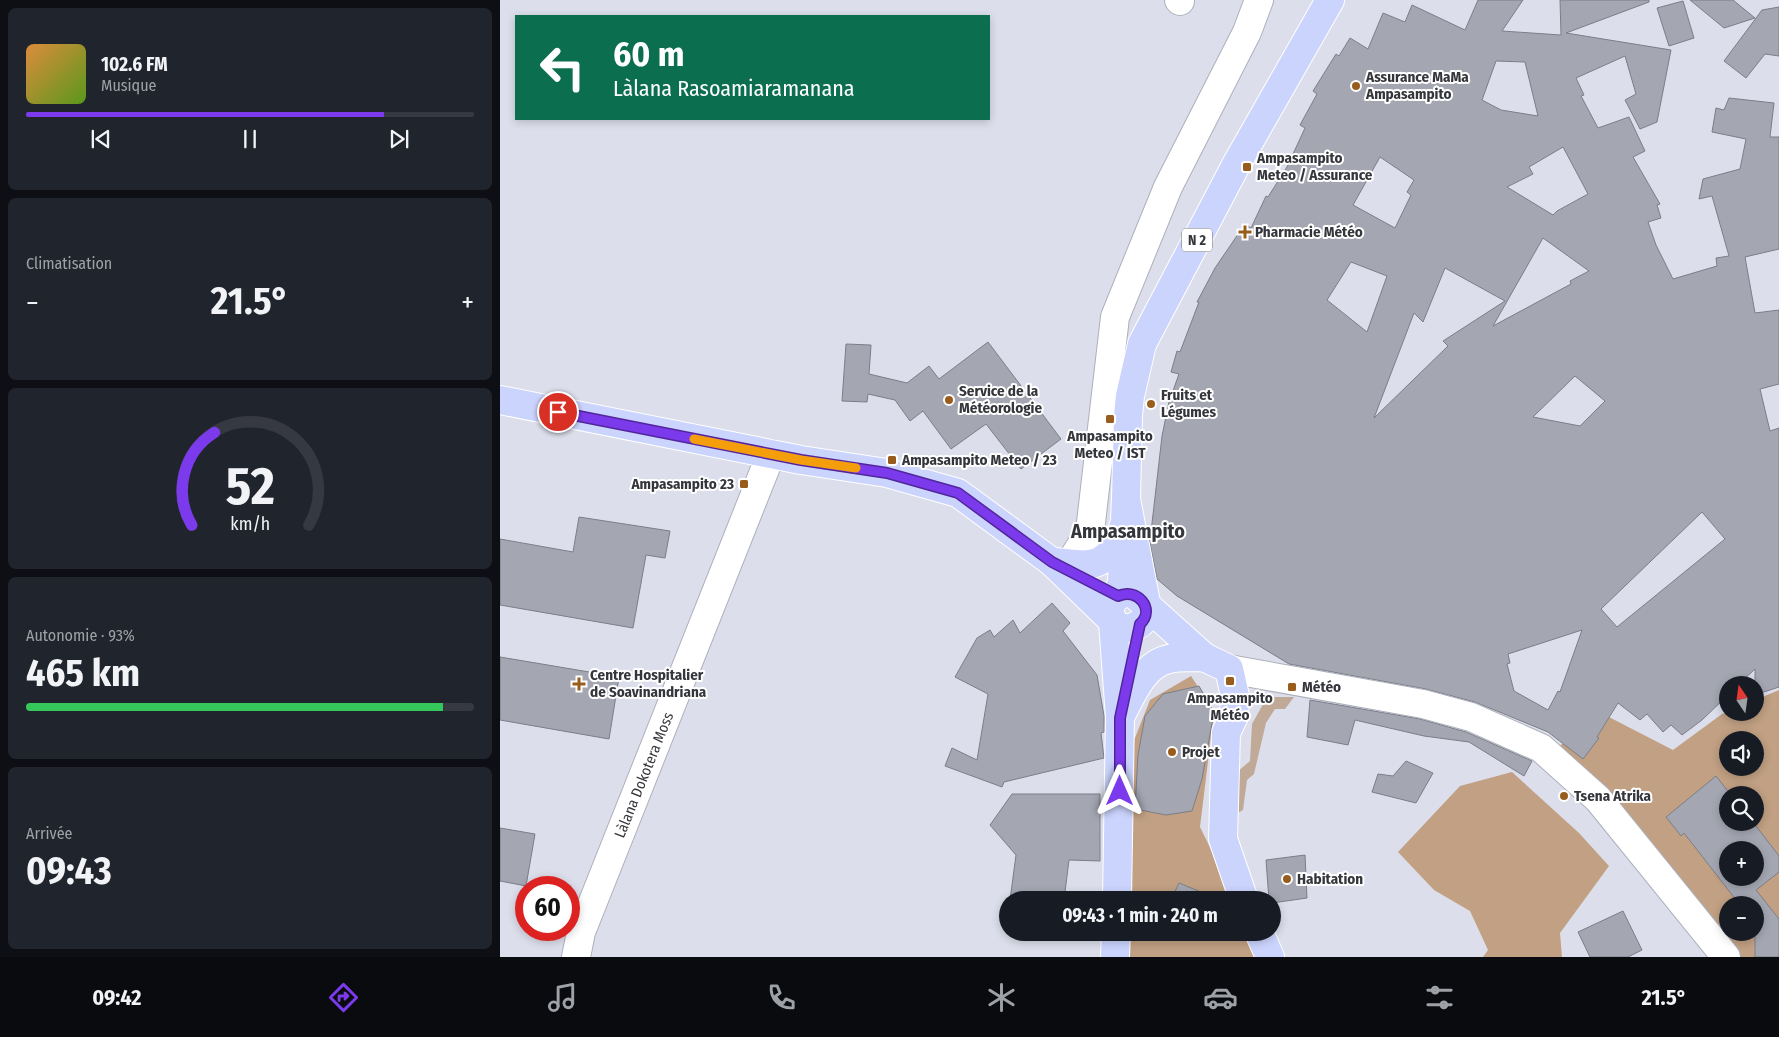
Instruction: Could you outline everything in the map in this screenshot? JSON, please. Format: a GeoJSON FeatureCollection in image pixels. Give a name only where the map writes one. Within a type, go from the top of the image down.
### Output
{"type":"FeatureCollection","features":[{"type":"Feature","properties":{"kind":"main road","name":"N 2"},"geometry":{"type":"LineString","coordinates":[[1117,891],[1120,718],[1110,605],[1118,596],[1122,580],[1128,416],[1130,396],[1142,344],[1236,165],[1330,0]]}},
{"type":"Feature","properties":{"kind":"main road"},"geometry":{"type":"LineString","coordinates":[[500,400],[771,454],[887,473],[958,493],[1061,562],[1118,596],[1130,593],[1140,598],[1142,613],[1135,628],[1123,629],[1113,622],[1061,562]]}},
{"type":"Feature","properties":{"kind":"main road","name":"N 2"},"geometry":{"type":"LineString","coordinates":[[1120,718],[1142,613],[1140,566],[1126,499]]}},
{"type":"Feature","properties":{"kind":"main road"},"geometry":{"type":"LineString","coordinates":[[1061,562],[1096,563],[1110,552],[1122,536],[1126,499]]}},
{"type":"Feature","properties":{"kind":"main road"},"geometry":{"type":"LineString","coordinates":[[1126,499],[1158,590],[1181,618],[1204,657]]}},
{"type":"Feature","properties":{"kind":"main road"},"geometry":{"type":"LineString","coordinates":[[1061,562],[1105,656],[1120,718]]}},
{"type":"Feature","properties":{"kind":"main road"},"geometry":{"type":"LineString","coordinates":[[1142,613],[1204,657],[1229,669],[1235,696],[1234,716],[1226,733],[1223,839],[1241,891]]}},
{"type":"Feature","properties":{"kind":"main road"},"geometry":{"type":"LineString","coordinates":[[1120,718],[1142,679],[1153,666],[1168,659],[1204,657]]}},
{"type":"Feature","properties":{"kind":"main road"},"geometry":{"type":"LineString","coordinates":[[1116,941],[1116,957]]}},
{"type":"Feature","properties":{"kind":"main road"},"geometry":{"type":"LineString","coordinates":[[1263,941],[1270,957]]}},
{"type":"Feature","properties":{"kind":"street"},"geometry":{"type":"LineString","coordinates":[[1061,562],[1090,531],[1094,451],[1115,317],[1168,187],[1247,32],[1259,0]]}},
{"type":"Feature","properties":{"kind":"street","name":"Làlana Dokotera Moss"},"geometry":{"type":"LineString","coordinates":[[576,957],[581,932],[771,454]]}},
{"type":"Feature","properties":{"kind":"street"},"geometry":{"type":"LineString","coordinates":[[1229,669],[1423,704],[1471,716],[1540,748],[1598,799],[1726,957]]}},
{"type":"Feature","properties":{"kind":"shaded area"},"geometry":{"type":"Polygon","coordinates":[[[1191,676],[1214,712],[1200,827],[1232,891],[1130,891],[1133,743],[1150,700],[1191,676]]]}},
{"type":"Feature","properties":{"kind":"shaded area"},"geometry":{"type":"Polygon","coordinates":[[[1779,690],[1779,957],[1738,957],[1724,941],[1764,941],[1764,896],[1719,896],[1719,935],[1558,747],[1603,714],[1673,750],[1719,716],[1719,721],[1764,721],[1764,696],[1779,690]]]}},
{"type":"Feature","properties":{"kind":"shaded area"},"geometry":{"type":"Polygon","coordinates":[[[1267,697],[1294,697],[1285,709],[1275,709],[1266,723],[1254,774],[1247,780],[1243,810],[1234,815],[1237,772],[1250,761],[1252,724],[1267,697]]]}},
{"type":"Feature","properties":{"kind":"shaded area"},"geometry":{"type":"Polygon","coordinates":[[[1512,772],[1579,833],[1609,866],[1560,933],[1562,957],[1483,957],[1488,950],[1470,911],[1434,890],[1398,852],[1460,786],[1512,772]]]}},
{"type":"Feature","properties":{"kind":"shaded area"},"geometry":{"type":"Polygon","coordinates":[[[1129,941],[1256,941],[1264,957],[1129,957],[1129,941]]]}},
{"type":"Feature","properties":{"kind":"building"},"geometry":{"type":"Polygon","coordinates":[[[1478,0],[1523,0],[1502,31],[1561,35],[1560,0],[1649,0],[1649,2],[1566,33],[1671,50],[1657,122],[1640,129],[1625,100],[1636,94],[1625,56],[1576,78],[1584,95],[1581,96],[1598,128],[1629,117],[1645,151],[1633,157],[1660,204],[1657,205],[1661,218],[1648,222],[1656,245],[1673,279],[1717,266],[1716,258],[1729,256],[1712,196],[1699,199],[1703,179],[1740,169],[1746,139],[1712,132],[1716,108],[1724,110],[1729,98],[1774,103],[1770,137],[1779,137],[1779,249],[1745,257],[1755,313],[1779,310],[1779,384],[1760,389],[1770,431],[1779,428],[1779,687],[1764,692],[1764,676],[1755,676],[1755,669],[1748,676],[1719,676],[1719,704],[1682,735],[1671,725],[1663,732],[1647,714],[1640,720],[1618,703],[1597,737],[1599,738],[1583,759],[1548,732],[1475,702],[1426,689],[1289,664],[1177,596],[1157,579],[1148,533],[1151,532],[1162,436],[1169,402],[1179,374],[1171,372],[1177,351],[1180,352],[1199,302],[1197,302],[1215,268],[1245,224],[1251,228],[1266,196],[1268,197],[1287,167],[1305,128],[1300,125],[1317,94],[1313,91],[1336,54],[1339,56],[1350,38],[1368,49],[1383,13],[1405,22],[1412,5],[1465,30],[1478,0]],[[1496,61],[1482,100],[1501,110],[1538,116],[1525,62],[1496,61]],[[1563,147],[1529,167],[1533,174],[1507,187],[1553,215],[1588,194],[1563,147]],[[1380,157],[1353,205],[1395,228],[1411,195],[1407,192],[1414,180],[1380,157]],[[1543,238],[1493,326],[1571,284],[1570,281],[1589,271],[1543,238]],[[1351,262],[1327,300],[1367,332],[1387,276],[1351,262]],[[1445,268],[1423,322],[1414,313],[1374,418],[1448,346],[1443,341],[1505,301],[1445,268]],[[1575,376],[1533,417],[1580,426],[1605,401],[1575,376]],[[1702,512],[1601,609],[1617,627],[1725,539],[1702,512]],[[1582,630],[1508,654],[1510,663],[1507,664],[1514,691],[1548,710],[1558,691],[1560,692],[1582,630]]]}},
{"type":"Feature","properties":{"kind":"building"},"geometry":{"type":"Polygon","coordinates":[[[1690,0],[1733,0],[1755,18],[1724,28],[1690,0]]]}},
{"type":"Feature","properties":{"kind":"building"},"geometry":{"type":"Polygon","coordinates":[[[1683,1],[1694,38],[1669,46],[1657,8],[1683,1]]]}},
{"type":"Feature","properties":{"kind":"building"},"geometry":{"type":"Polygon","coordinates":[[[1779,7],[1779,56],[1765,54],[1746,78],[1724,61],[1762,10],[1779,7]]]}},
{"type":"Feature","properties":{"kind":"building"},"geometry":{"type":"Polygon","coordinates":[[[988,342],[1061,439],[1021,469],[986,424],[951,449],[923,411],[910,421],[895,400],[868,394],[867,402],[842,401],[846,344],[871,345],[869,374],[907,383],[929,366],[939,379],[988,342]]]}},
{"type":"Feature","properties":{"kind":"building"},"geometry":{"type":"Polygon","coordinates":[[[579,517],[670,531],[665,558],[646,555],[633,628],[500,605],[500,539],[573,552],[579,517]]]}},
{"type":"Feature","properties":{"kind":"building"},"geometry":{"type":"Polygon","coordinates":[[[1052,603],[1070,623],[1063,631],[1097,675],[1104,716],[1104,732],[1101,733],[1104,758],[1004,782],[1002,787],[945,766],[952,748],[977,760],[988,694],[955,677],[977,638],[990,630],[994,637],[1013,620],[1020,633],[1052,603]]]}},
{"type":"Feature","properties":{"kind":"building"},"geometry":{"type":"Polygon","coordinates":[[[500,657],[619,677],[609,739],[500,720],[500,657]]]}},
{"type":"Feature","properties":{"kind":"building","name":"Projet"},"geometry":{"type":"Polygon","coordinates":[[[1199,686],[1214,712],[1202,779],[1192,811],[1166,815],[1135,809],[1138,755],[1145,716],[1163,694],[1199,686]]]}},
{"type":"Feature","properties":{"kind":"building"},"geometry":{"type":"Polygon","coordinates":[[[1310,700],[1420,719],[1466,732],[1532,761],[1524,776],[1469,742],[1424,736],[1355,720],[1348,745],[1307,737],[1310,700]]]}},
{"type":"Feature","properties":{"kind":"building"},"geometry":{"type":"Polygon","coordinates":[[[1406,761],[1433,773],[1416,803],[1372,792],[1378,774],[1393,776],[1406,761]]]}},
{"type":"Feature","properties":{"kind":"building"},"geometry":{"type":"Polygon","coordinates":[[[1716,776],[1724,786],[1719,786],[1719,831],[1760,831],[1779,856],[1779,872],[1764,884],[1764,841],[1719,841],[1719,878],[1684,833],[1681,836],[1666,817],[1716,776]]]}},
{"type":"Feature","properties":{"kind":"building"},"geometry":{"type":"Polygon","coordinates":[[[1012,794],[1100,794],[1100,861],[1069,860],[1065,891],[1011,891],[1016,855],[990,825],[1012,794]]]}},
{"type":"Feature","properties":{"kind":"building"},"geometry":{"type":"Polygon","coordinates":[[[500,828],[535,834],[528,876],[515,876],[515,884],[500,881],[500,828]]]}},
{"type":"Feature","properties":{"kind":"building","name":"Habitation"},"geometry":{"type":"Polygon","coordinates":[[[1305,855],[1307,898],[1281,902],[1281,891],[1268,891],[1266,860],[1305,855]]]}},
{"type":"Feature","properties":{"kind":"building"},"geometry":{"type":"Polygon","coordinates":[[[1179,883],[1198,891],[1175,891],[1179,883]]]}},
{"type":"Feature","properties":{"kind":"building"},"geometry":{"type":"Polygon","coordinates":[[[1725,886],[1761,886],[1756,890],[1761,896],[1733,896],[1725,886]]]}},
{"type":"Feature","properties":{"kind":"building"},"geometry":{"type":"Polygon","coordinates":[[[1764,900],[1779,919],[1779,957],[1755,957],[1755,941],[1764,941],[1764,900]]]}},
{"type":"Feature","properties":{"kind":"building"},"geometry":{"type":"Polygon","coordinates":[[[1623,911],[1642,950],[1628,957],[1590,957],[1578,932],[1623,911]]]}},
{"type":"Feature","properties":{"kind":"slow traffic"},"geometry":{"type":"LineString","coordinates":[[694,439],[801,460],[856,468]]}},
{"type":"Feature","properties":{"kind":"place","name":"Assurance MaMa Ampasampito"},"geometry":{"type":"Point","coordinates":[1356,86]}},
{"type":"Feature","properties":{"kind":"place","name":"Ampasampito Meteo / Assurance"},"geometry":{"type":"Point","coordinates":[1247,167]}},
{"type":"Feature","properties":{"kind":"place","name":"Pharmacie Météo"},"geometry":{"type":"Point","coordinates":[1245,232]}},
{"type":"Feature","properties":{"kind":"place","name":"Service de la Météorologie"},"geometry":{"type":"Point","coordinates":[949,400]}},
{"type":"Feature","properties":{"kind":"place","name":"Fruits et Légumes"},"geometry":{"type":"Point","coordinates":[1151,404]}},
{"type":"Feature","properties":{"kind":"place","name":"Ampasampito Meteo / IST"},"geometry":{"type":"Point","coordinates":[1110,419]}},
{"type":"Feature","properties":{"kind":"place","name":"Ampasampito Meteo / 23"},"geometry":{"type":"Point","coordinates":[892,460]}},
{"type":"Feature","properties":{"kind":"place","name":"Ampasampito 23"},"geometry":{"type":"Point","coordinates":[744,484]}},
{"type":"Feature","properties":{"kind":"place","name":"Ampasampito Météo"},"geometry":{"type":"Point","coordinates":[1230,681]}},
{"type":"Feature","properties":{"kind":"place","name":"Centre Hospitalier de Soavinandriana"},"geometry":{"type":"Point","coordinates":[579,684]}},
{"type":"Feature","properties":{"kind":"place","name":"Météo"},"geometry":{"type":"Point","coordinates":[1292,687]}},
{"type":"Feature","properties":{"kind":"place","name":"Projet"},"geometry":{"type":"Point","coordinates":[1172,752]}},
{"type":"Feature","properties":{"kind":"place","name":"Tsena Atrika"},"geometry":{"type":"Point","coordinates":[1564,796]}},
{"type":"Feature","properties":{"kind":"place","name":"Habitation"},"geometry":{"type":"Point","coordinates":[1287,879]}},
{"type":"Feature","properties":{"kind":"district","name":"Ampasampito"},"geometry":{"type":"Point","coordinates":[1128,531]}},
{"type":"Feature","properties":{"kind":"route"},"geometry":{"type":"LineString","coordinates":[[558,412],[801,460],[887,473],[958,493],[1052,562],[1118,596],[1124,593],[1136,595],[1147,608],[1147,614],[1140,624],[1120,718],[1120,791]]}}]}
